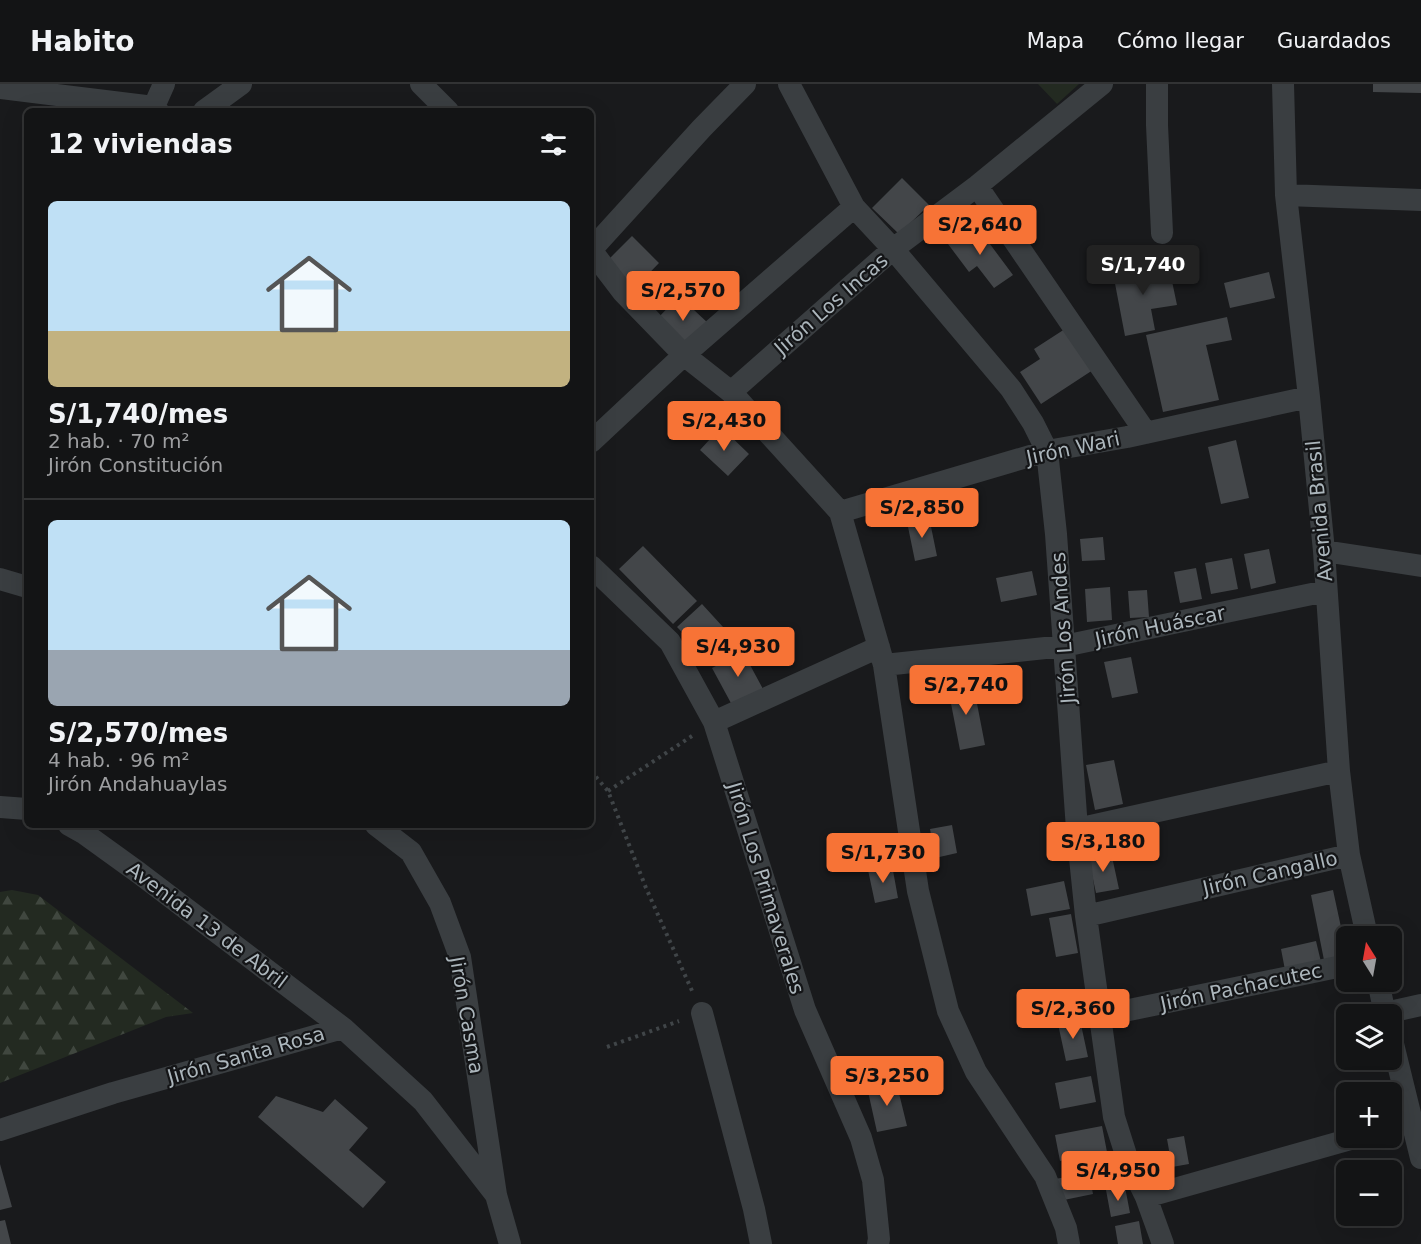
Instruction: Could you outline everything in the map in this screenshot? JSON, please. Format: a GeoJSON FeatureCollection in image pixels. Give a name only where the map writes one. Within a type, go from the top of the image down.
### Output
{"type":"FeatureCollection","features":[{"type":"Feature","properties":{"kind":"street"},"geometry":{"type":"LineString","coordinates":[[155,108],[156,84]]}},
{"type":"Feature","properties":{"kind":"street"},"geometry":{"type":"LineString","coordinates":[[156,108],[164,84]]}},
{"type":"Feature","properties":{"kind":"street"},"geometry":{"type":"LineString","coordinates":[[208,108],[241,84]]}},
{"type":"Feature","properties":{"kind":"street"},"geometry":{"type":"LineString","coordinates":[[594,247],[702,128],[746,84]]}},
{"type":"Feature","properties":{"kind":"street","name":"Jirón Los Andes"},"geometry":{"type":"LineString","coordinates":[[789,84],[854,207],[893,249],[1011,389],[1033,423],[1047,451],[1056,534],[1077,829],[1086,916],[1114,1117],[1127,1158],[1146,1197],[1163,1244]]}},
{"type":"Feature","properties":{"kind":"street","name":"Jirón Los Incas"},"geometry":{"type":"LineString","coordinates":[[731,392],[893,249],[977,186],[1102,84]]}},
{"type":"Feature","properties":{"kind":"street"},"geometry":{"type":"LineString","coordinates":[[1157,84],[1162,233]]}},
{"type":"Feature","properties":{"kind":"street","name":"Avenida Brasil"},"geometry":{"type":"LineString","coordinates":[[1283,84],[1286,195],[1324,551],[1339,771],[1349,855],[1366,926]]}},
{"type":"Feature","properties":{"kind":"street"},"geometry":{"type":"LineString","coordinates":[[429,86],[446,108]]}},
{"type":"Feature","properties":{"kind":"street"},"geometry":{"type":"LineString","coordinates":[[0,88],[141,108]]}},
{"type":"Feature","properties":{"kind":"street"},"geometry":{"type":"LineString","coordinates":[[977,186],[1146,433]]}},
{"type":"Feature","properties":{"kind":"street"},"geometry":{"type":"LineString","coordinates":[[1286,195],[1421,200]]}},
{"type":"Feature","properties":{"kind":"street"},"geometry":{"type":"LineString","coordinates":[[594,439],[684,355],[854,207]]}},
{"type":"Feature","properties":{"kind":"street"},"geometry":{"type":"LineString","coordinates":[[594,254],[623,292],[684,355],[731,392],[840,512],[882,656],[918,891],[948,1011],[976,1072],[1045,1176],[1066,1228],[1069,1244]]}},
{"type":"Feature","properties":{"kind":"street","name":"Jirón Wari"},"geometry":{"type":"LineString","coordinates":[[840,512],[1047,451],[1146,433],[1309,397]]}},
{"type":"Feature","properties":{"kind":"street"},"geometry":{"type":"LineString","coordinates":[[1324,551],[1421,566]]}},
{"type":"Feature","properties":{"kind":"street","name":"Jirón Los Primaverales"},"geometry":{"type":"LineString","coordinates":[[594,569],[670,642],[714,722],[805,1010],[861,1138],[873,1180],[878,1244]]}},
{"type":"Feature","properties":{"kind":"street"},"geometry":{"type":"LineString","coordinates":[[0,579],[24,586]]}},
{"type":"Feature","properties":{"kind":"street","name":"Jirón Huáscar"},"geometry":{"type":"LineString","coordinates":[[714,722],[882,656],[1064,646],[1326,591]]}},
{"type":"Feature","properties":{"kind":"street"},"geometry":{"type":"LineString","coordinates":[[1077,829],[1339,771]]}},
{"type":"Feature","properties":{"kind":"street"},"geometry":{"type":"LineString","coordinates":[[0,807],[24,809]]}},
{"type":"Feature","properties":{"kind":"street","name":"Avenida 13 de Abril"},"geometry":{"type":"LineString","coordinates":[[74,828],[121,860],[344,1028]]}},
{"type":"Feature","properties":{"kind":"street","name":"Jirón Casma"},"geometry":{"type":"LineString","coordinates":[[380,828],[411,852],[440,903],[460,957],[496,1195]]}},
{"type":"Feature","properties":{"kind":"street","name":"Jirón Cangallo"},"geometry":{"type":"LineString","coordinates":[[1086,916],[1349,855]]}},
{"type":"Feature","properties":{"kind":"street","name":"Jirón Pachacutec"},"geometry":{"type":"LineString","coordinates":[[1100,1016],[1336,967]]}},
{"type":"Feature","properties":{"kind":"street"},"geometry":{"type":"LineString","coordinates":[[1402,1009],[1421,1005]]}},
{"type":"Feature","properties":{"kind":"street"},"geometry":{"type":"LineString","coordinates":[[702,1013],[754,1209],[761,1244]]}},
{"type":"Feature","properties":{"kind":"street","name":"Jirón Santa Rosa"},"geometry":{"type":"LineString","coordinates":[[0,1130],[112,1093],[344,1028],[423,1101],[496,1195]]}},
{"type":"Feature","properties":{"kind":"street"},"geometry":{"type":"LineString","coordinates":[[1402,1124],[1421,1158]]}},
{"type":"Feature","properties":{"kind":"street"},"geometry":{"type":"LineString","coordinates":[[1146,1197],[1336,1143]]}},
{"type":"Feature","properties":{"kind":"street"},"geometry":{"type":"LineString","coordinates":[[496,1195],[510,1244]]}},
{"type":"Feature","properties":{"kind":"path"},"geometry":{"type":"LineString","coordinates":[[608,791],[714,722]]}},
{"type":"Feature","properties":{"kind":"path"},"geometry":{"type":"LineString","coordinates":[[594,775],[608,791],[646,888],[702,1013],[607,1047]]}},
{"type":"Feature","properties":{"kind":"green space"},"geometry":{"type":"Polygon","coordinates":[[[1038,84],[1079,84],[1057,104],[1038,84]]]}},
{"type":"Feature","properties":{"kind":"green space"},"geometry":{"type":"Polygon","coordinates":[[[12,890],[38,895],[193,1013],[166,1017],[0,1083],[0,892],[12,890]]]}},
{"type":"Feature","properties":{"kind":"building"},"geometry":{"type":"Polygon","coordinates":[[[1373,84],[1421,84],[1421,93],[1373,92],[1373,84]]]}},
{"type":"Feature","properties":{"kind":"building"},"geometry":{"type":"Polygon","coordinates":[[[902,178],[929,205],[899,234],[872,208],[902,178]]]}},
{"type":"Feature","properties":{"kind":"building"},"geometry":{"type":"Polygon","coordinates":[[[975,224],[1013,275],[994,288],[977,266],[969,272],[948,244],[975,224]]]}},
{"type":"Feature","properties":{"kind":"building"},"geometry":{"type":"Polygon","coordinates":[[[632,236],[659,263],[632,291],[604,264],[632,236]]]}},
{"type":"Feature","properties":{"kind":"building"},"geometry":{"type":"Polygon","coordinates":[[[1168,262],[1177,305],[1151,309],[1155,330],[1125,336],[1113,273],[1168,262]]]}},
{"type":"Feature","properties":{"kind":"building"},"geometry":{"type":"Polygon","coordinates":[[[1269,272],[1275,298],[1230,308],[1224,283],[1269,272]]]}},
{"type":"Feature","properties":{"kind":"building"},"geometry":{"type":"Polygon","coordinates":[[[679,296],[709,324],[686,347],[657,319],[679,296]]]}},
{"type":"Feature","properties":{"kind":"building"},"geometry":{"type":"Polygon","coordinates":[[[1227,317],[1232,340],[1206,345],[1219,400],[1163,412],[1146,335],[1227,317]]]}},
{"type":"Feature","properties":{"kind":"building"},"geometry":{"type":"Polygon","coordinates":[[[1068,327],[1096,368],[1041,404],[1020,372],[1040,359],[1034,349],[1068,327]]]}},
{"type":"Feature","properties":{"kind":"building"},"geometry":{"type":"Polygon","coordinates":[[[721,427],[749,454],[728,476],[700,450],[721,427]]]}},
{"type":"Feature","properties":{"kind":"building"},"geometry":{"type":"Polygon","coordinates":[[[1236,440],[1249,498],[1221,504],[1208,447],[1236,440]]]}},
{"type":"Feature","properties":{"kind":"building"},"geometry":{"type":"Polygon","coordinates":[[[929,517],[937,556],[915,561],[907,522],[929,517]]]}},
{"type":"Feature","properties":{"kind":"building"},"geometry":{"type":"Polygon","coordinates":[[[1103,537],[1105,560],[1082,561],[1080,539],[1103,537]]]}},
{"type":"Feature","properties":{"kind":"building"},"geometry":{"type":"Polygon","coordinates":[[[643,546],[697,601],[673,624],[619,569],[643,546]]]}},
{"type":"Feature","properties":{"kind":"building"},"geometry":{"type":"Polygon","coordinates":[[[1269,549],[1276,583],[1251,589],[1244,554],[1269,549]]]}},
{"type":"Feature","properties":{"kind":"building"},"geometry":{"type":"Polygon","coordinates":[[[1232,558],[1238,589],[1211,594],[1205,563],[1232,558]]]}},
{"type":"Feature","properties":{"kind":"building"},"geometry":{"type":"Polygon","coordinates":[[[1196,568],[1202,599],[1180,603],[1174,572],[1196,568]]]}},
{"type":"Feature","properties":{"kind":"building"},"geometry":{"type":"Polygon","coordinates":[[[1032,571],[1037,595],[1001,602],[996,578],[1032,571]]]}},
{"type":"Feature","properties":{"kind":"building"},"geometry":{"type":"Polygon","coordinates":[[[1110,587],[1112,620],[1087,622],[1085,589],[1110,587]]]}},
{"type":"Feature","properties":{"kind":"building"},"geometry":{"type":"Polygon","coordinates":[[[1147,590],[1149,617],[1130,618],[1128,591],[1147,590]]]}},
{"type":"Feature","properties":{"kind":"building"},"geometry":{"type":"Polygon","coordinates":[[[702,604],[734,639],[710,661],[677,627],[702,604]]]}},
{"type":"Feature","properties":{"kind":"building"},"geometry":{"type":"Polygon","coordinates":[[[743,652],[763,689],[732,705],[712,668],[743,652]]]}},
{"type":"Feature","properties":{"kind":"building"},"geometry":{"type":"Polygon","coordinates":[[[1131,657],[1138,693],[1112,698],[1104,662],[1131,657]]]}},
{"type":"Feature","properties":{"kind":"building"},"geometry":{"type":"Polygon","coordinates":[[[973,683],[985,745],[960,750],[948,688],[973,683]]]}},
{"type":"Feature","properties":{"kind":"building"},"geometry":{"type":"Polygon","coordinates":[[[1114,760],[1123,804],[1095,810],[1086,765],[1114,760]]]}},
{"type":"Feature","properties":{"kind":"building"},"geometry":{"type":"Polygon","coordinates":[[[952,825],[957,853],[935,858],[930,829],[952,825]]]}},
{"type":"Feature","properties":{"kind":"building"},"geometry":{"type":"Polygon","coordinates":[[[1111,852],[1119,889],[1096,893],[1088,856],[1111,852]]]}},
{"type":"Feature","properties":{"kind":"building"},"geometry":{"type":"Polygon","coordinates":[[[892,865],[898,898],[875,903],[868,870],[892,865]]]}},
{"type":"Feature","properties":{"kind":"building"},"geometry":{"type":"Polygon","coordinates":[[[1064,881],[1070,909],[1031,916],[1026,889],[1064,881]]]}},
{"type":"Feature","properties":{"kind":"building"},"geometry":{"type":"Polygon","coordinates":[[[1333,890],[1341,926],[1336,926],[1336,957],[1324,960],[1311,895],[1333,890]]]}},
{"type":"Feature","properties":{"kind":"building"},"geometry":{"type":"Polygon","coordinates":[[[1071,914],[1078,953],[1056,957],[1049,918],[1071,914]]]}},
{"type":"Feature","properties":{"kind":"building"},"geometry":{"type":"Polygon","coordinates":[[[1316,941],[1321,962],[1285,970],[1281,949],[1316,941]]]}},
{"type":"Feature","properties":{"kind":"building"},"geometry":{"type":"Polygon","coordinates":[[[1080,1020],[1088,1057],[1066,1061],[1058,1024],[1080,1020]]]}},
{"type":"Feature","properties":{"kind":"building"},"geometry":{"type":"Polygon","coordinates":[[[1091,1076],[1096,1102],[1060,1109],[1055,1083],[1091,1076]]]}},
{"type":"Feature","properties":{"kind":"building"},"geometry":{"type":"Polygon","coordinates":[[[896,1081],[907,1126],[877,1132],[867,1087],[896,1081]]]}},
{"type":"Feature","properties":{"kind":"building"},"geometry":{"type":"Polygon","coordinates":[[[276,1096],[323,1112],[335,1099],[368,1128],[349,1150],[386,1182],[363,1208],[258,1117],[276,1096]]]}},
{"type":"Feature","properties":{"kind":"building"},"geometry":{"type":"Polygon","coordinates":[[[1102,1126],[1107,1152],[1060,1161],[1055,1135],[1102,1126]]]}},
{"type":"Feature","properties":{"kind":"building"},"geometry":{"type":"Polygon","coordinates":[[[1184,1136],[1189,1164],[1172,1167],[1167,1139],[1184,1136]]]}},
{"type":"Feature","properties":{"kind":"building"},"geometry":{"type":"Polygon","coordinates":[[[0,1164],[12,1207],[0,1210],[0,1164]]]}},
{"type":"Feature","properties":{"kind":"building"},"geometry":{"type":"Polygon","coordinates":[[[1089,1173],[1093,1194],[1059,1201],[1055,1179],[1089,1173]]]}},
{"type":"Feature","properties":{"kind":"building"},"geometry":{"type":"Polygon","coordinates":[[[1125,1187],[1130,1213],[1111,1217],[1106,1190],[1125,1187]]]}},
{"type":"Feature","properties":{"kind":"building"},"geometry":{"type":"Polygon","coordinates":[[[5,1220],[11,1244],[0,1244],[0,1221],[5,1220]]]}},
{"type":"Feature","properties":{"kind":"building"},"geometry":{"type":"Polygon","coordinates":[[[1139,1221],[1143,1244],[1118,1244],[1115,1226],[1139,1221]]]}}]}
